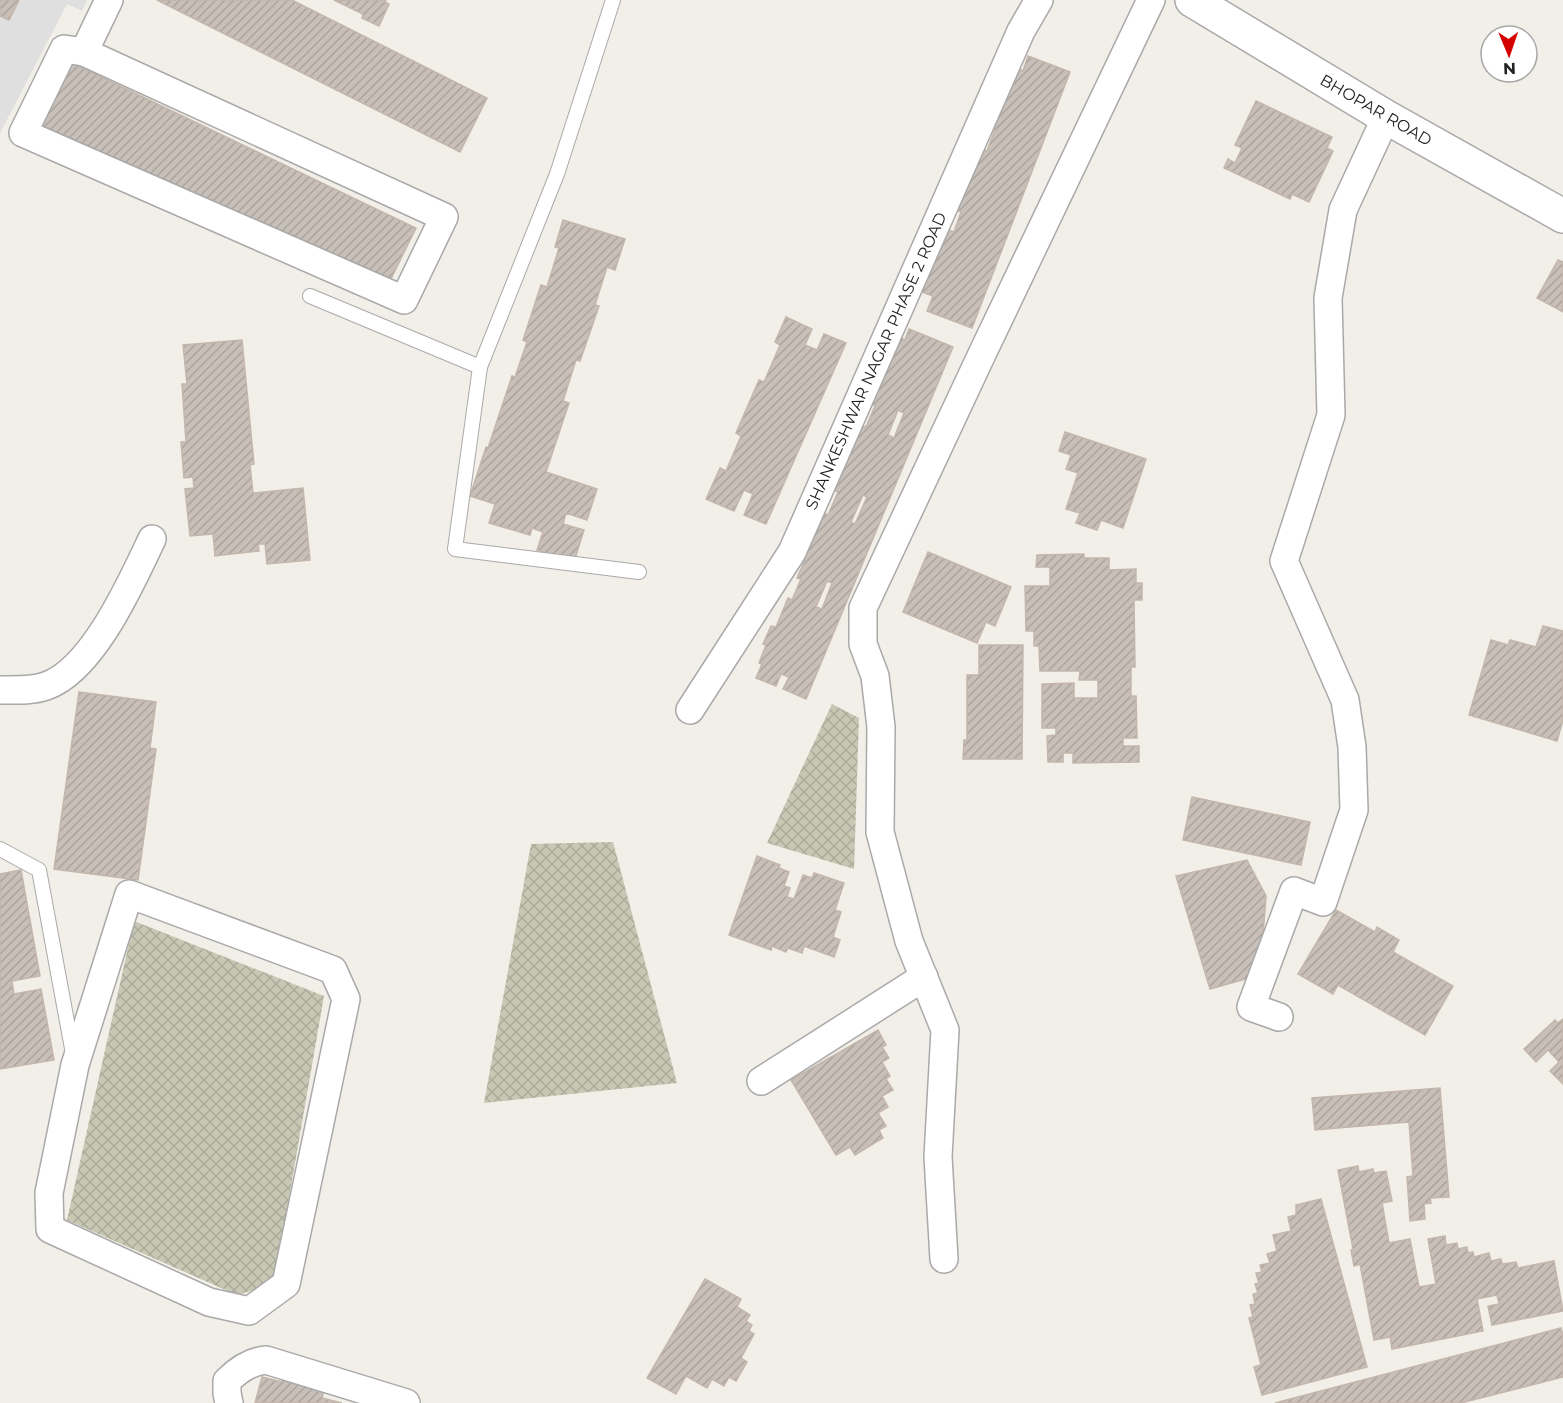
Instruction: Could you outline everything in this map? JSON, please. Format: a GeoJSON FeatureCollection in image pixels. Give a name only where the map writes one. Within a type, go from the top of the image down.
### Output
{"type":"FeatureCollection","features":[{"type":"Feature","properties":{"kind":"street"},"geometry":{"type":"LineString","coordinates":[[84,52],[109,0]]}},
{"type":"Feature","properties":{"kind":"street","name":"SHANKESHWAR NAGAR PHASE 2 ROAD"},"geometry":{"type":"LineString","coordinates":[[690,710],[792,552],[1021,31],[1039,0]]}},
{"type":"Feature","properties":{"kind":"street"},"geometry":{"type":"LineString","coordinates":[[944,1259],[938,1157],[945,1030],[909,940],[880,832],[881,726],[875,676],[863,644],[864,608],[1150,0]]}},
{"type":"Feature","properties":{"kind":"street","name":"BHOPAR ROAD"},"geometry":{"type":"LineString","coordinates":[[1192,0],[1386,117],[1563,216]]}},
{"type":"Feature","properties":{"kind":"street"},"geometry":{"type":"LineString","coordinates":[[64,49],[84,52],[444,217],[404,300],[23,133],[64,49]]}},
{"type":"Feature","properties":{"kind":"street"},"geometry":{"type":"LineString","coordinates":[[1279,1017],[1251,1007],[1294,891],[1323,902],[1354,810],[1352,747],[1345,700],[1284,561],[1330,415],[1328,298],[1342,210],[1386,117]]}},
{"type":"Feature","properties":{"kind":"street"},"geometry":{"type":"LineString","coordinates":[[0,690],[46,687],[63,677],[95,644],[130,585],[152,539]]}},
{"type":"Feature","properties":{"kind":"street"},"geometry":{"type":"LineString","coordinates":[[129,894],[333,970],[346,999],[286,1284],[249,1311],[209,1302],[50,1229],[49,1193],[75,1065],[129,894]]}},
{"type":"Feature","properties":{"kind":"street"},"geometry":{"type":"LineString","coordinates":[[761,1082],[924,977]]}},
{"type":"Feature","properties":{"kind":"street"},"geometry":{"type":"LineString","coordinates":[[229,1403],[226,1393],[227,1381],[234,1373],[254,1361],[266,1360],[406,1403]]}},
{"type":"Feature","properties":{"kind":"lane"},"geometry":{"type":"LineString","coordinates":[[613,0],[557,174],[480,368],[455,549],[639,572]]}},
{"type":"Feature","properties":{"kind":"lane"},"geometry":{"type":"LineString","coordinates":[[309,296],[480,368]]}},
{"type":"Feature","properties":{"kind":"lane"},"geometry":{"type":"LineString","coordinates":[[0,849],[39,870],[75,1065]]}},
{"type":"Feature","properties":{"kind":"shaded area"},"geometry":{"type":"Polygon","coordinates":[[[0,0],[87,0],[82,11],[67,4],[0,133],[0,0]]]}},
{"type":"Feature","properties":{"kind":"shaded area"},"geometry":{"type":"Polygon","coordinates":[[[832,704],[859,718],[854,869],[767,843],[832,704]]]}},
{"type":"Feature","properties":{"kind":"shaded area"},"geometry":{"type":"Polygon","coordinates":[[[613,842],[677,1083],[484,1103],[531,844],[613,842]]]}},
{"type":"Feature","properties":{"kind":"shaded area"},"geometry":{"type":"Polygon","coordinates":[[[134,921],[324,996],[274,1284],[237,1295],[67,1220],[134,921]]]}},
{"type":"Feature","properties":{"kind":"building"},"geometry":{"type":"Polygon","coordinates":[[[0,0],[19,0],[9,20],[0,16],[0,0]]]}},
{"type":"Feature","properties":{"kind":"building"},"geometry":{"type":"Polygon","coordinates":[[[157,0],[292,0],[487,98],[460,152],[157,0]]]}},
{"type":"Feature","properties":{"kind":"building"},"geometry":{"type":"Polygon","coordinates":[[[334,0],[386,0],[385,2],[389,4],[379,26],[362,18],[363,14],[334,0]]]}},
{"type":"Feature","properties":{"kind":"building"},"geometry":{"type":"Polygon","coordinates":[[[1028,56],[1070,72],[972,328],[927,311],[933,296],[922,292],[946,229],[954,232],[961,212],[956,210],[980,148],[987,151],[995,129],[988,127],[1014,67],[1023,71],[1028,56]]]}},
{"type":"Feature","properties":{"kind":"building"},"geometry":{"type":"Polygon","coordinates":[[[70,62],[416,228],[385,291],[40,125],[70,62]]]}},
{"type":"Feature","properties":{"kind":"building"},"geometry":{"type":"Polygon","coordinates":[[[1256,101],[1332,137],[1327,148],[1333,151],[1309,202],[1292,194],[1290,199],[1224,168],[1228,159],[1235,163],[1242,148],[1235,145],[1256,101]]]}},
{"type":"Feature","properties":{"kind":"building"},"geometry":{"type":"Polygon","coordinates":[[[563,220],[625,239],[615,270],[607,267],[595,305],[599,306],[580,361],[576,360],[563,401],[569,403],[546,472],[597,489],[587,520],[566,513],[563,524],[584,530],[574,562],[537,550],[543,532],[532,528],[530,535],[489,523],[495,504],[470,496],[512,376],[515,377],[527,342],[523,340],[541,285],[547,287],[559,248],[555,247],[563,220]]]}},
{"type":"Feature","properties":{"kind":"building"},"geometry":{"type":"Polygon","coordinates":[[[1558,260],[1563,262],[1563,312],[1537,298],[1558,260]]]}},
{"type":"Feature","properties":{"kind":"building"},"geometry":{"type":"Polygon","coordinates":[[[786,317],[812,329],[805,345],[817,350],[824,334],[846,343],[766,524],[744,515],[753,494],[744,490],[734,511],[706,499],[720,468],[726,471],[741,436],[736,433],[759,380],[764,382],[780,345],[775,342],[786,317]]]}},
{"type":"Feature","properties":{"kind":"building"},"geometry":{"type":"Polygon","coordinates":[[[909,329],[953,347],[806,699],[783,689],[789,677],[781,674],[776,686],[756,678],[766,645],[763,644],[771,626],[776,627],[788,598],[792,600],[801,579],[797,578],[804,562],[800,561],[807,544],[810,545],[824,513],[828,515],[838,492],[834,490],[860,425],[866,427],[875,406],[871,404],[899,337],[905,340],[909,329]],[[898,410],[888,435],[894,438],[904,413],[898,410]],[[863,495],[851,522],[855,524],[867,497],[863,495]],[[827,581],[816,607],[822,609],[832,583],[827,581]]]}},
{"type":"Feature","properties":{"kind":"building"},"geometry":{"type":"Polygon","coordinates":[[[242,340],[254,464],[250,465],[253,493],[303,488],[310,560],[267,564],[265,544],[258,544],[259,551],[215,556],[213,534],[190,536],[185,489],[194,488],[193,477],[184,478],[181,442],[186,442],[182,384],[187,384],[183,345],[242,340]]]}},
{"type":"Feature","properties":{"kind":"building"},"geometry":{"type":"Polygon","coordinates":[[[1065,432],[1146,459],[1123,528],[1101,520],[1097,530],[1076,523],[1080,513],[1066,509],[1078,473],[1066,469],[1071,455],[1059,451],[1065,432]]]}},
{"type":"Feature","properties":{"kind":"building"},"geometry":{"type":"Polygon","coordinates":[[[928,552],[1011,587],[995,626],[986,622],[977,643],[903,612],[928,552]]]}},
{"type":"Feature","properties":{"kind":"building"},"geometry":{"type":"Polygon","coordinates":[[[1084,554],[1084,558],[1109,558],[1109,570],[1136,569],[1136,583],[1142,583],[1142,600],[1134,600],[1135,667],[1131,667],[1131,696],[1136,696],[1137,738],[1123,738],[1123,746],[1139,746],[1139,762],[1073,763],[1073,753],[1063,753],[1063,762],[1048,762],[1047,736],[1056,735],[1056,728],[1042,728],[1042,684],[1074,683],[1074,698],[1098,698],[1098,680],[1079,680],[1080,671],[1040,671],[1039,646],[1034,646],[1034,631],[1026,631],[1025,586],[1050,586],[1050,567],[1036,567],[1037,555],[1084,554]]]}},
{"type":"Feature","properties":{"kind":"building"},"geometry":{"type":"Polygon","coordinates":[[[1543,626],[1563,631],[1563,720],[1557,741],[1469,715],[1491,640],[1508,645],[1510,640],[1536,647],[1543,626]]]}},
{"type":"Feature","properties":{"kind":"building"},"geometry":{"type":"Polygon","coordinates":[[[979,645],[1023,645],[1022,759],[963,759],[964,740],[967,740],[967,675],[979,675],[979,645]]]}},
{"type":"Feature","properties":{"kind":"building"},"geometry":{"type":"Polygon","coordinates":[[[79,692],[156,702],[150,748],[156,749],[138,880],[54,869],[79,692]]]}},
{"type":"Feature","properties":{"kind":"building"},"geometry":{"type":"Polygon","coordinates":[[[1192,797],[1310,822],[1301,865],[1183,840],[1192,797]]]}},
{"type":"Feature","properties":{"kind":"building"},"geometry":{"type":"Polygon","coordinates":[[[757,856],[780,865],[779,868],[789,872],[784,886],[790,888],[787,897],[794,899],[803,875],[812,878],[814,873],[844,883],[835,910],[841,912],[833,937],[840,940],[834,957],[804,946],[802,953],[788,948],[786,952],[772,946],[771,950],[729,935],[757,856]]]}},
{"type":"Feature","properties":{"kind":"building"},"geometry":{"type":"Polygon","coordinates":[[[1247,860],[1266,896],[1260,975],[1210,989],[1176,876],[1247,860]]]}},
{"type":"Feature","properties":{"kind":"building"},"geometry":{"type":"Polygon","coordinates":[[[21,870],[40,976],[12,981],[14,994],[41,989],[54,1060],[0,1069],[0,874],[21,870]]]}},
{"type":"Feature","properties":{"kind":"building"},"geometry":{"type":"Polygon","coordinates":[[[1336,910],[1375,932],[1377,927],[1399,940],[1393,952],[1453,986],[1425,1035],[1338,985],[1333,994],[1298,974],[1336,910]]]}},
{"type":"Feature","properties":{"kind":"building"},"geometry":{"type":"Polygon","coordinates":[[[1563,1019],[1563,1084],[1550,1071],[1559,1062],[1548,1050],[1536,1062],[1524,1049],[1555,1020],[1558,1023],[1563,1019]]]}},
{"type":"Feature","properties":{"kind":"building"},"geometry":{"type":"Polygon","coordinates":[[[878,1030],[886,1045],[882,1047],[889,1058],[882,1062],[890,1076],[886,1079],[893,1090],[882,1096],[888,1107],[878,1113],[886,1126],[879,1130],[883,1138],[855,1155],[850,1147],[836,1155],[791,1080],[878,1030]]]}},
{"type":"Feature","properties":{"kind":"building"},"geometry":{"type":"Polygon","coordinates":[[[1440,1088],[1449,1197],[1430,1198],[1431,1203],[1424,1204],[1425,1219],[1410,1221],[1407,1177],[1413,1176],[1409,1122],[1315,1130],[1312,1098],[1440,1088]]]}},
{"type":"Feature","properties":{"kind":"building"},"geometry":{"type":"Polygon","coordinates":[[[1358,1166],[1359,1172],[1373,1169],[1374,1173],[1386,1171],[1392,1201],[1382,1203],[1389,1243],[1410,1239],[1419,1287],[1436,1284],[1428,1239],[1445,1236],[1446,1245],[1457,1243],[1458,1249],[1467,1247],[1468,1253],[1473,1252],[1474,1257],[1489,1253],[1491,1261],[1501,1259],[1502,1264],[1516,1262],[1518,1268],[1554,1261],[1563,1311],[1492,1325],[1488,1306],[1499,1304],[1497,1295],[1477,1299],[1483,1331],[1392,1349],[1390,1337],[1374,1340],[1360,1264],[1354,1266],[1351,1250],[1353,1249],[1338,1170],[1358,1166]]]}},
{"type":"Feature","properties":{"kind":"building"},"geometry":{"type":"Polygon","coordinates":[[[1321,1199],[1367,1367],[1262,1395],[1254,1367],[1261,1365],[1249,1318],[1253,1317],[1250,1305],[1255,1304],[1253,1294],[1258,1293],[1255,1284],[1259,1283],[1256,1273],[1262,1272],[1260,1265],[1270,1263],[1267,1254],[1277,1251],[1273,1235],[1291,1231],[1288,1217],[1296,1215],[1296,1205],[1321,1199]]]}},
{"type":"Feature","properties":{"kind":"building"},"geometry":{"type":"Polygon","coordinates":[[[705,1279],[741,1299],[737,1307],[750,1315],[746,1321],[752,1325],[749,1331],[754,1334],[741,1358],[747,1362],[736,1381],[729,1377],[724,1386],[712,1379],[707,1388],[686,1376],[676,1394],[647,1378],[705,1279]]]}},
{"type":"Feature","properties":{"kind":"building"},"geometry":{"type":"Polygon","coordinates":[[[1561,1328],[1563,1377],[1461,1403],[1275,1403],[1561,1328]]]}},
{"type":"Feature","properties":{"kind":"building"},"geometry":{"type":"Polygon","coordinates":[[[284,1374],[303,1379],[301,1385],[312,1388],[313,1383],[325,1386],[322,1398],[342,1403],[255,1403],[262,1377],[282,1382],[284,1374]]]}}]}
